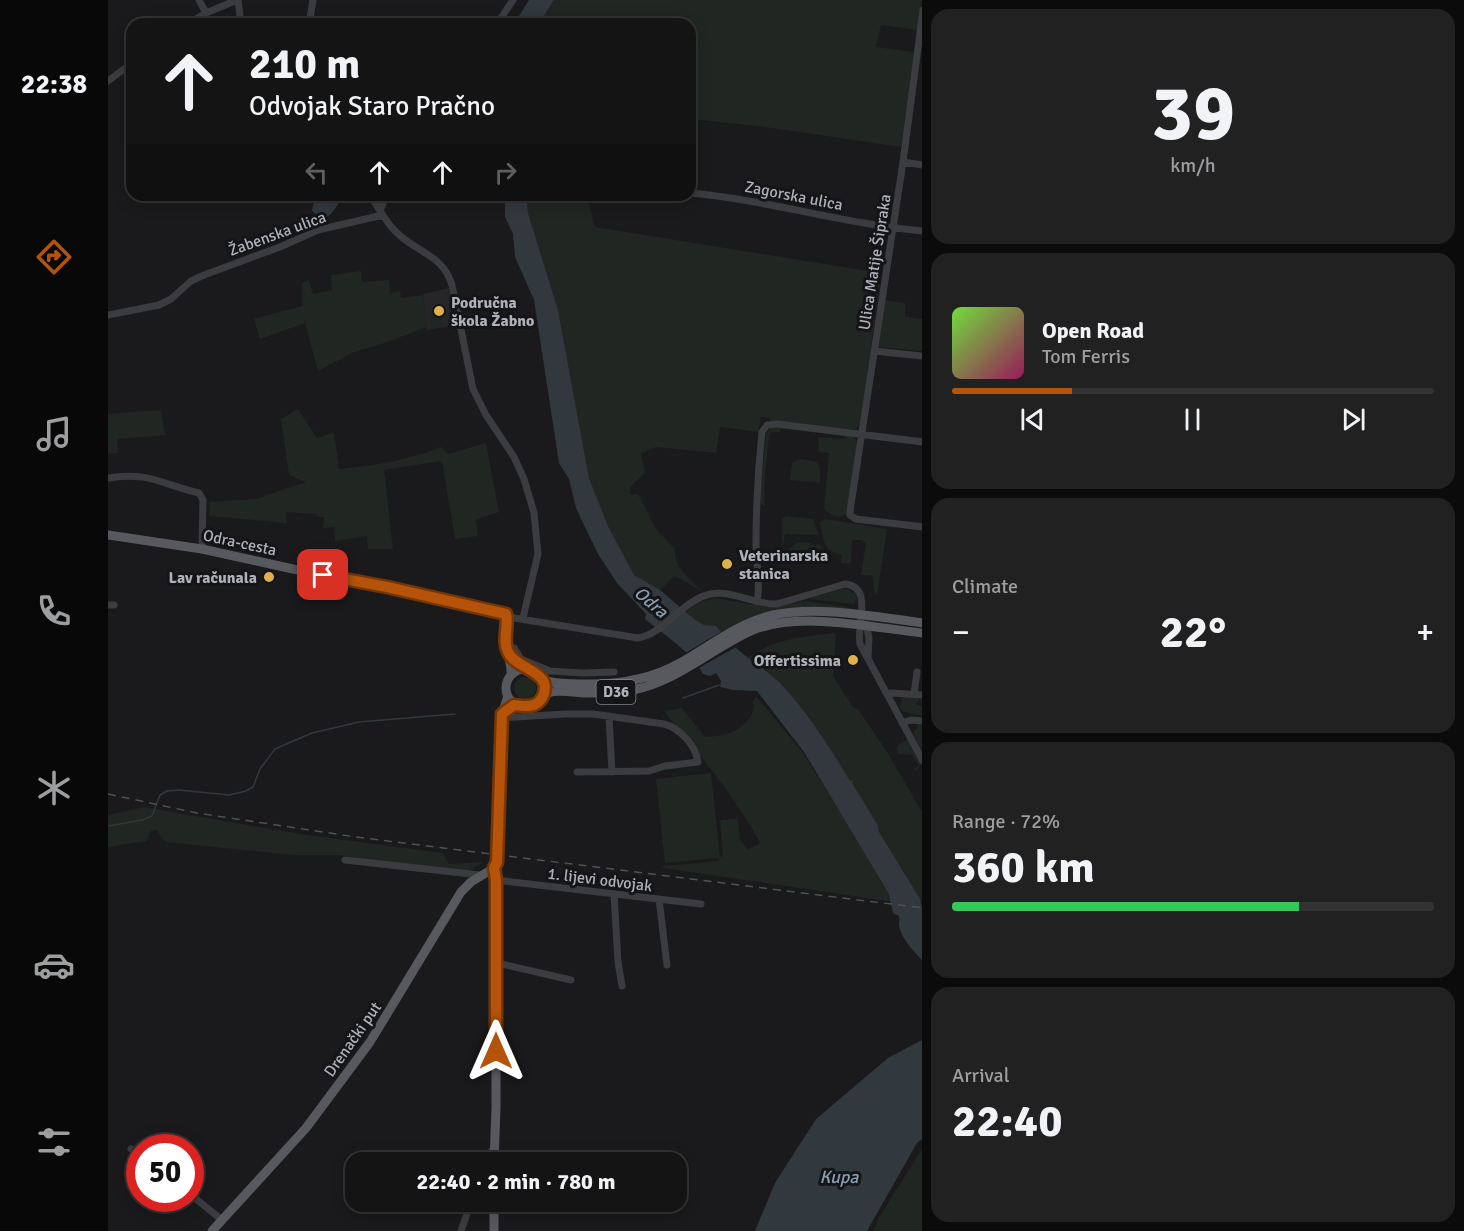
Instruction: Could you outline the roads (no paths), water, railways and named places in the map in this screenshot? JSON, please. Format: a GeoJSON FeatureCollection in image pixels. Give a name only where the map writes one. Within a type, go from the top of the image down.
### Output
{"type":"FeatureCollection","features":[{"type":"Feature","properties":{"kind":"main road","name":"Odra-cesta"},"geometry":{"type":"LineString","coordinates":[[108,535],[202,549],[506,614]]}},
{"type":"Feature","properties":{"kind":"main road","name":"D36"},"geometry":{"type":"LineString","coordinates":[[509,655],[518,664],[535,671],[542,679],[553,682],[610,684],[647,678],[682,667],[761,618],[788,613],[812,612],[922,623]]}},
{"type":"Feature","properties":{"kind":"main road"},"geometry":{"type":"LineString","coordinates":[[494,1152],[497,963],[494,868],[497,862],[501,716],[508,696],[507,684],[511,675],[506,645],[506,614]]}},
{"type":"Feature","properties":{"kind":"main road","name":"D36"},"geometry":{"type":"LineString","coordinates":[[740,632],[788,623],[820,622],[922,633]]}},
{"type":"Feature","properties":{"kind":"main road","name":"D36"},"geometry":{"type":"LineString","coordinates":[[517,705],[526,707],[534,705],[543,694],[553,692],[634,690],[672,677],[682,667]]}},
{"type":"Feature","properties":{"kind":"main road"},"geometry":{"type":"LineString","coordinates":[[511,675],[528,669]]}},
{"type":"Feature","properties":{"kind":"main road"},"geometry":{"type":"LineString","coordinates":[[542,679],[543,694]]}},
{"type":"Feature","properties":{"kind":"main road"},"geometry":{"type":"LineString","coordinates":[[501,716],[510,707],[517,705],[508,696]]}},
{"type":"Feature","properties":{"kind":"main road","name":"Drenački put"},"geometry":{"type":"LineString","coordinates":[[212,1231],[306,1128],[381,1025],[458,897],[471,882],[494,868]]}},
{"type":"Feature","properties":{"kind":"main road"},"geometry":{"type":"LineString","coordinates":[[494,1212],[494,1231]]}},
{"type":"Feature","properties":{"kind":"street"},"geometry":{"type":"LineString","coordinates":[[199,0],[206,13]]}},
{"type":"Feature","properties":{"kind":"street"},"geometry":{"type":"LineString","coordinates":[[198,18],[238,0],[240,18]]}},
{"type":"Feature","properties":{"kind":"street"},"geometry":{"type":"LineString","coordinates":[[310,18],[313,0]]}},
{"type":"Feature","properties":{"kind":"street"},"geometry":{"type":"LineString","coordinates":[[502,18],[513,0]]}},
{"type":"Feature","properties":{"kind":"street","name":"Ulica Matije Šipraka"},"geometry":{"type":"LineString","coordinates":[[922,10],[903,162],[850,507],[851,516],[856,519],[922,527]]}},
{"type":"Feature","properties":{"kind":"street"},"geometry":{"type":"LineString","coordinates":[[108,81],[126,68]]}},
{"type":"Feature","properties":{"kind":"street"},"geometry":{"type":"LineString","coordinates":[[903,162],[922,165]]}},
{"type":"Feature","properties":{"kind":"street","name":"Zagorska ulica"},"geometry":{"type":"LineString","coordinates":[[696,194],[747,199],[893,228],[922,231]]}},
{"type":"Feature","properties":{"kind":"street"},"geometry":{"type":"LineString","coordinates":[[374,201],[394,230],[404,240],[442,264],[446,270],[452,285],[473,389],[524,479],[534,513],[537,564],[523,618]]}},
{"type":"Feature","properties":{"kind":"street"},"geometry":{"type":"LineString","coordinates":[[382,213],[385,201]]}},
{"type":"Feature","properties":{"kind":"street","name":"Žabenska ulica"},"geometry":{"type":"LineString","coordinates":[[108,315],[159,305],[171,300],[191,281],[204,274],[280,248],[318,230],[382,213]]}},
{"type":"Feature","properties":{"kind":"street"},"geometry":{"type":"LineString","coordinates":[[874,351],[922,356]]}},
{"type":"Feature","properties":{"kind":"street"},"geometry":{"type":"LineString","coordinates":[[922,442],[771,424],[764,428],[756,497],[759,588],[757,602],[785,603],[848,584],[858,591],[863,627],[869,638],[868,657],[922,761]]}},
{"type":"Feature","properties":{"kind":"street"},"geometry":{"type":"LineString","coordinates":[[108,478],[136,475],[199,493],[203,500],[202,549]]}},
{"type":"Feature","properties":{"kind":"street","name":"Odra-cesta"},"geometry":{"type":"LineString","coordinates":[[506,614],[638,638],[649,634],[699,599],[711,594],[723,594],[757,602]]}},
{"type":"Feature","properties":{"kind":"street"},"geometry":{"type":"LineString","coordinates":[[506,645],[514,648],[521,659],[550,671],[614,672]]}},
{"type":"Feature","properties":{"kind":"street"},"geometry":{"type":"LineString","coordinates":[[914,694],[917,672]]}},
{"type":"Feature","properties":{"kind":"street"},"geometry":{"type":"LineString","coordinates":[[891,693],[922,695]]}},
{"type":"Feature","properties":{"kind":"street"},"geometry":{"type":"LineString","coordinates":[[501,716],[567,714],[609,716],[672,726],[680,732],[695,752],[698,762],[665,766],[649,771],[577,772]]}},
{"type":"Feature","properties":{"kind":"street"},"geometry":{"type":"LineString","coordinates":[[609,716],[612,772]]}},
{"type":"Feature","properties":{"kind":"street"},"geometry":{"type":"LineString","coordinates":[[902,723],[911,720],[922,721]]}},
{"type":"Feature","properties":{"kind":"street"},"geometry":{"type":"LineString","coordinates":[[345,860],[456,874],[483,875]]}},
{"type":"Feature","properties":{"kind":"street","name":"1. lijevi odvojak"},"geometry":{"type":"LineString","coordinates":[[496,880],[701,904]]}},
{"type":"Feature","properties":{"kind":"street"},"geometry":{"type":"LineString","coordinates":[[614,894],[618,962],[622,986]]}},
{"type":"Feature","properties":{"kind":"street"},"geometry":{"type":"LineString","coordinates":[[659,900],[667,965]]}},
{"type":"Feature","properties":{"kind":"street"},"geometry":{"type":"LineString","coordinates":[[497,963],[571,980]]}},
{"type":"Feature","properties":{"kind":"street"},"geometry":{"type":"LineString","coordinates":[[491,1152],[494,1147]]}},
{"type":"Feature","properties":{"kind":"street"},"geometry":{"type":"LineString","coordinates":[[204,1205],[222,1220]]}},
{"type":"Feature","properties":{"kind":"street"},"geometry":{"type":"LineString","coordinates":[[461,1231],[468,1212]]}},
{"type":"Feature","properties":{"kind":"water"},"geometry":{"type":"Polygon","coordinates":[[[529,0],[554,0],[543,18],[518,18],[529,0]]]}},
{"type":"Feature","properties":{"kind":"water"},"geometry":{"type":"Polygon","coordinates":[[[314,201],[340,201],[326,218],[312,211],[314,201]]]}},
{"type":"Feature","properties":{"kind":"water","name":"Odra"},"geometry":{"type":"Polygon","coordinates":[[[505,201],[527,201],[528,213],[558,310],[589,478],[608,526],[634,575],[660,590],[694,619],[704,625],[716,626],[727,640],[779,682],[808,717],[850,781],[853,780],[852,783],[877,824],[879,832],[920,899],[922,960],[902,935],[899,916],[893,913],[889,894],[804,752],[757,691],[720,687],[721,681],[716,673],[710,676],[703,674],[693,659],[645,619],[646,614],[617,583],[598,554],[576,508],[569,479],[559,463],[534,300],[515,257],[513,234],[505,217],[505,201]]]}},
{"type":"Feature","properties":{"kind":"water","name":"Kupa"},"geometry":{"type":"Polygon","coordinates":[[[922,1040],[922,1139],[917,1143],[867,1231],[755,1231],[775,1183],[816,1119],[888,1058],[922,1040]]]}},
{"type":"Feature","properties":{"kind":"waterway"},"geometry":{"type":"LineString","coordinates":[[683,698],[719,685]]}},
{"type":"Feature","properties":{"kind":"waterway"},"geometry":{"type":"LineString","coordinates":[[108,826],[152,816],[160,795],[167,791],[229,795],[246,791],[253,787],[260,769],[275,749],[312,733],[359,722],[455,714]]}},
{"type":"Feature","properties":{"kind":"railway"},"geometry":{"type":"LineString","coordinates":[[108,794],[197,813],[356,837],[922,908]]}},
{"type":"Feature","properties":{"kind":"place","name":"Područna škola Žabno"},"geometry":{"type":"Point","coordinates":[439,311]}},
{"type":"Feature","properties":{"kind":"place","name":"Veterinarska stanica"},"geometry":{"type":"Point","coordinates":[727,564]}},
{"type":"Feature","properties":{"kind":"place","name":"Lav računala"},"geometry":{"type":"Point","coordinates":[269,577]}},
{"type":"Feature","properties":{"kind":"place","name":"Offertissima"},"geometry":{"type":"Point","coordinates":[853,660]}}]}
